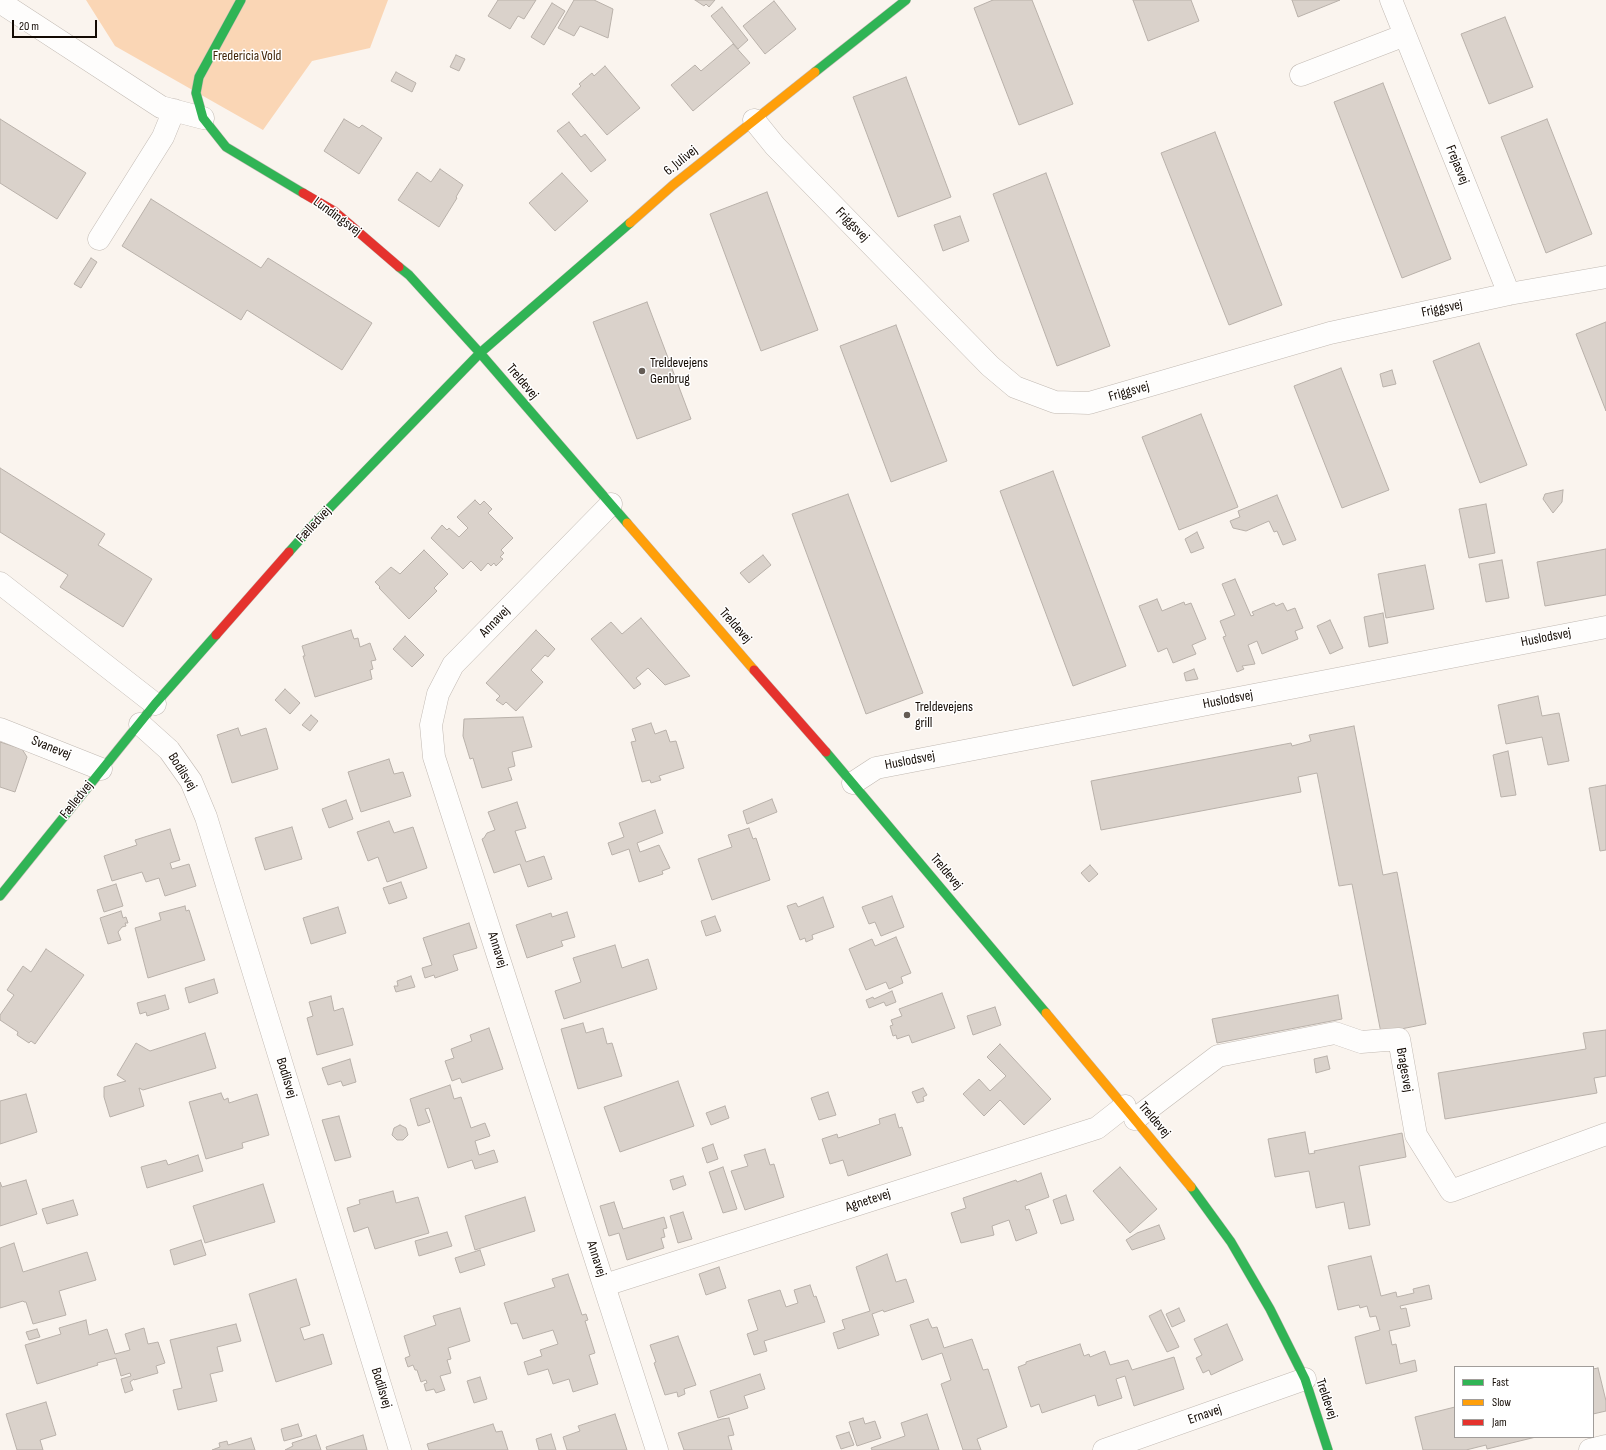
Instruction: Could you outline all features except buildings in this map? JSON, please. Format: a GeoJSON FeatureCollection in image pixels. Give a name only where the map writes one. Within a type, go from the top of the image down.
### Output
{"type":"FeatureCollection","features":[{"type":"Feature","properties":{"kind":"street"},"geometry":{"type":"LineString","coordinates":[[203,118],[196,93],[199,77],[214,45],[241,0]]}},
{"type":"Feature","properties":{"kind":"street","name":"6. Julivej"},"geometry":{"type":"LineString","coordinates":[[480,353],[673,185],[906,0]]}},
{"type":"Feature","properties":{"kind":"street","name":"Frejasvej"},"geometry":{"type":"LineString","coordinates":[[1391,0],[1508,294]]}},
{"type":"Feature","properties":{"kind":"street"},"geometry":{"type":"LineString","coordinates":[[0,2],[161,107],[203,118]]}},
{"type":"Feature","properties":{"kind":"street"},"geometry":{"type":"LineString","coordinates":[[1301,76],[1405,35]]}},
{"type":"Feature","properties":{"kind":"street"},"geometry":{"type":"LineString","coordinates":[[99,239],[163,137],[174,110]]}},
{"type":"Feature","properties":{"kind":"street","name":"Lundingsvej"},"geometry":{"type":"LineString","coordinates":[[203,118],[226,147],[334,211],[409,275],[480,353]]}},
{"type":"Feature","properties":{"kind":"street","name":"Friggsvej"},"geometry":{"type":"LineString","coordinates":[[754,120],[775,146],[990,366],[1015,387],[1055,402],[1089,403],[1330,333],[1508,294],[1606,278]]}},
{"type":"Feature","properties":{"kind":"street","name":"Treldevej"},"geometry":{"type":"LineString","coordinates":[[480,353],[518,399],[853,783],[1185,1178],[1231,1242],[1270,1309],[1305,1380],[1328,1450]]}},
{"type":"Feature","properties":{"kind":"street","name":"Fælledvej"},"geometry":{"type":"LineString","coordinates":[[2,889],[155,704],[314,524],[480,353]]}},
{"type":"Feature","properties":{"kind":"street","name":"Annavej"},"geometry":{"type":"LineString","coordinates":[[611,504],[453,665],[438,694],[431,725],[434,756],[657,1450]]}},
{"type":"Feature","properties":{"kind":"street"},"geometry":{"type":"LineString","coordinates":[[0,583],[155,704]]}},
{"type":"Feature","properties":{"kind":"street","name":"Huslodsvej"},"geometry":{"type":"LineString","coordinates":[[853,783],[876,768],[1606,627]]}},
{"type":"Feature","properties":{"kind":"street","name":"Bodilsvej"},"geometry":{"type":"LineString","coordinates":[[140,724],[169,750],[191,782],[206,818],[400,1450]]}},
{"type":"Feature","properties":{"kind":"street","name":"Svanevej"},"geometry":{"type":"LineString","coordinates":[[0,729],[101,769]]}},
{"type":"Feature","properties":{"kind":"street","name":"Bragesvej"},"geometry":{"type":"LineString","coordinates":[[1130,1113],[1218,1056],[1335,1033],[1361,1042],[1399,1039],[1416,1135],[1452,1190],[1606,1134]]}},
{"type":"Feature","properties":{"kind":"street","name":"Agnetevej"},"geometry":{"type":"LineString","coordinates":[[605,1285],[1097,1128],[1130,1113]]}},
{"type":"Feature","properties":{"kind":"street","name":"Ernavej"},"geometry":{"type":"LineString","coordinates":[[1104,1450],[1305,1380]]}},
{"type":"Feature","properties":{"kind":"street"},"geometry":{"type":"LineString","coordinates":[[1590,1450],[1606,1446]]}},
{"type":"Feature","properties":{"kind":"green space","name":"Fredericia Vold"},"geometry":{"type":"Polygon","coordinates":[[[86,0],[388,0],[370,48],[312,61],[263,130],[115,46],[86,0]]]}},
{"type":"Feature","properties":{"kind":"traffic: fast"},"geometry":{"type":"LineString","coordinates":[[241,0],[199,77],[196,93],[203,118],[226,147],[303,193]]}},
{"type":"Feature","properties":{"kind":"traffic: fast"},"geometry":{"type":"LineString","coordinates":[[815,72],[906,0]]}},
{"type":"Feature","properties":{"kind":"traffic: fast"},"geometry":{"type":"LineString","coordinates":[[289,552],[314,524],[480,353],[630,223]]}},
{"type":"Feature","properties":{"kind":"traffic: fast"},"geometry":{"type":"LineString","coordinates":[[399,267],[409,275],[480,353],[627,523]]}},
{"type":"Feature","properties":{"kind":"traffic: fast"},"geometry":{"type":"LineString","coordinates":[[0,896],[155,704],[216,635]]}},
{"type":"Feature","properties":{"kind":"traffic: fast"},"geometry":{"type":"LineString","coordinates":[[826,752],[1046,1013]]}},
{"type":"Feature","properties":{"kind":"traffic: fast"},"geometry":{"type":"LineString","coordinates":[[1191,1187],[1231,1242],[1270,1309],[1305,1379],[1328,1450]]}},
{"type":"Feature","properties":{"kind":"traffic: slow"},"geometry":{"type":"LineString","coordinates":[[630,223],[673,185],[815,72]]}},
{"type":"Feature","properties":{"kind":"traffic: slow"},"geometry":{"type":"LineString","coordinates":[[627,523],[754,670]]}},
{"type":"Feature","properties":{"kind":"traffic: slow"},"geometry":{"type":"LineString","coordinates":[[1046,1013],[1191,1187]]}},
{"type":"Feature","properties":{"kind":"traffic: jam"},"geometry":{"type":"LineString","coordinates":[[303,193],[334,211],[399,267]]}},
{"type":"Feature","properties":{"kind":"traffic: jam"},"geometry":{"type":"LineString","coordinates":[[216,635],[289,552]]}},
{"type":"Feature","properties":{"kind":"traffic: jam"},"geometry":{"type":"LineString","coordinates":[[754,670],[826,752]]}},
{"type":"Feature","properties":{"kind":"place","name":"Treldevejens Genbrug"},"geometry":{"type":"Point","coordinates":[642,371]}},
{"type":"Feature","properties":{"kind":"place","name":"Treldevejens grill"},"geometry":{"type":"Point","coordinates":[907,715]}}]}
